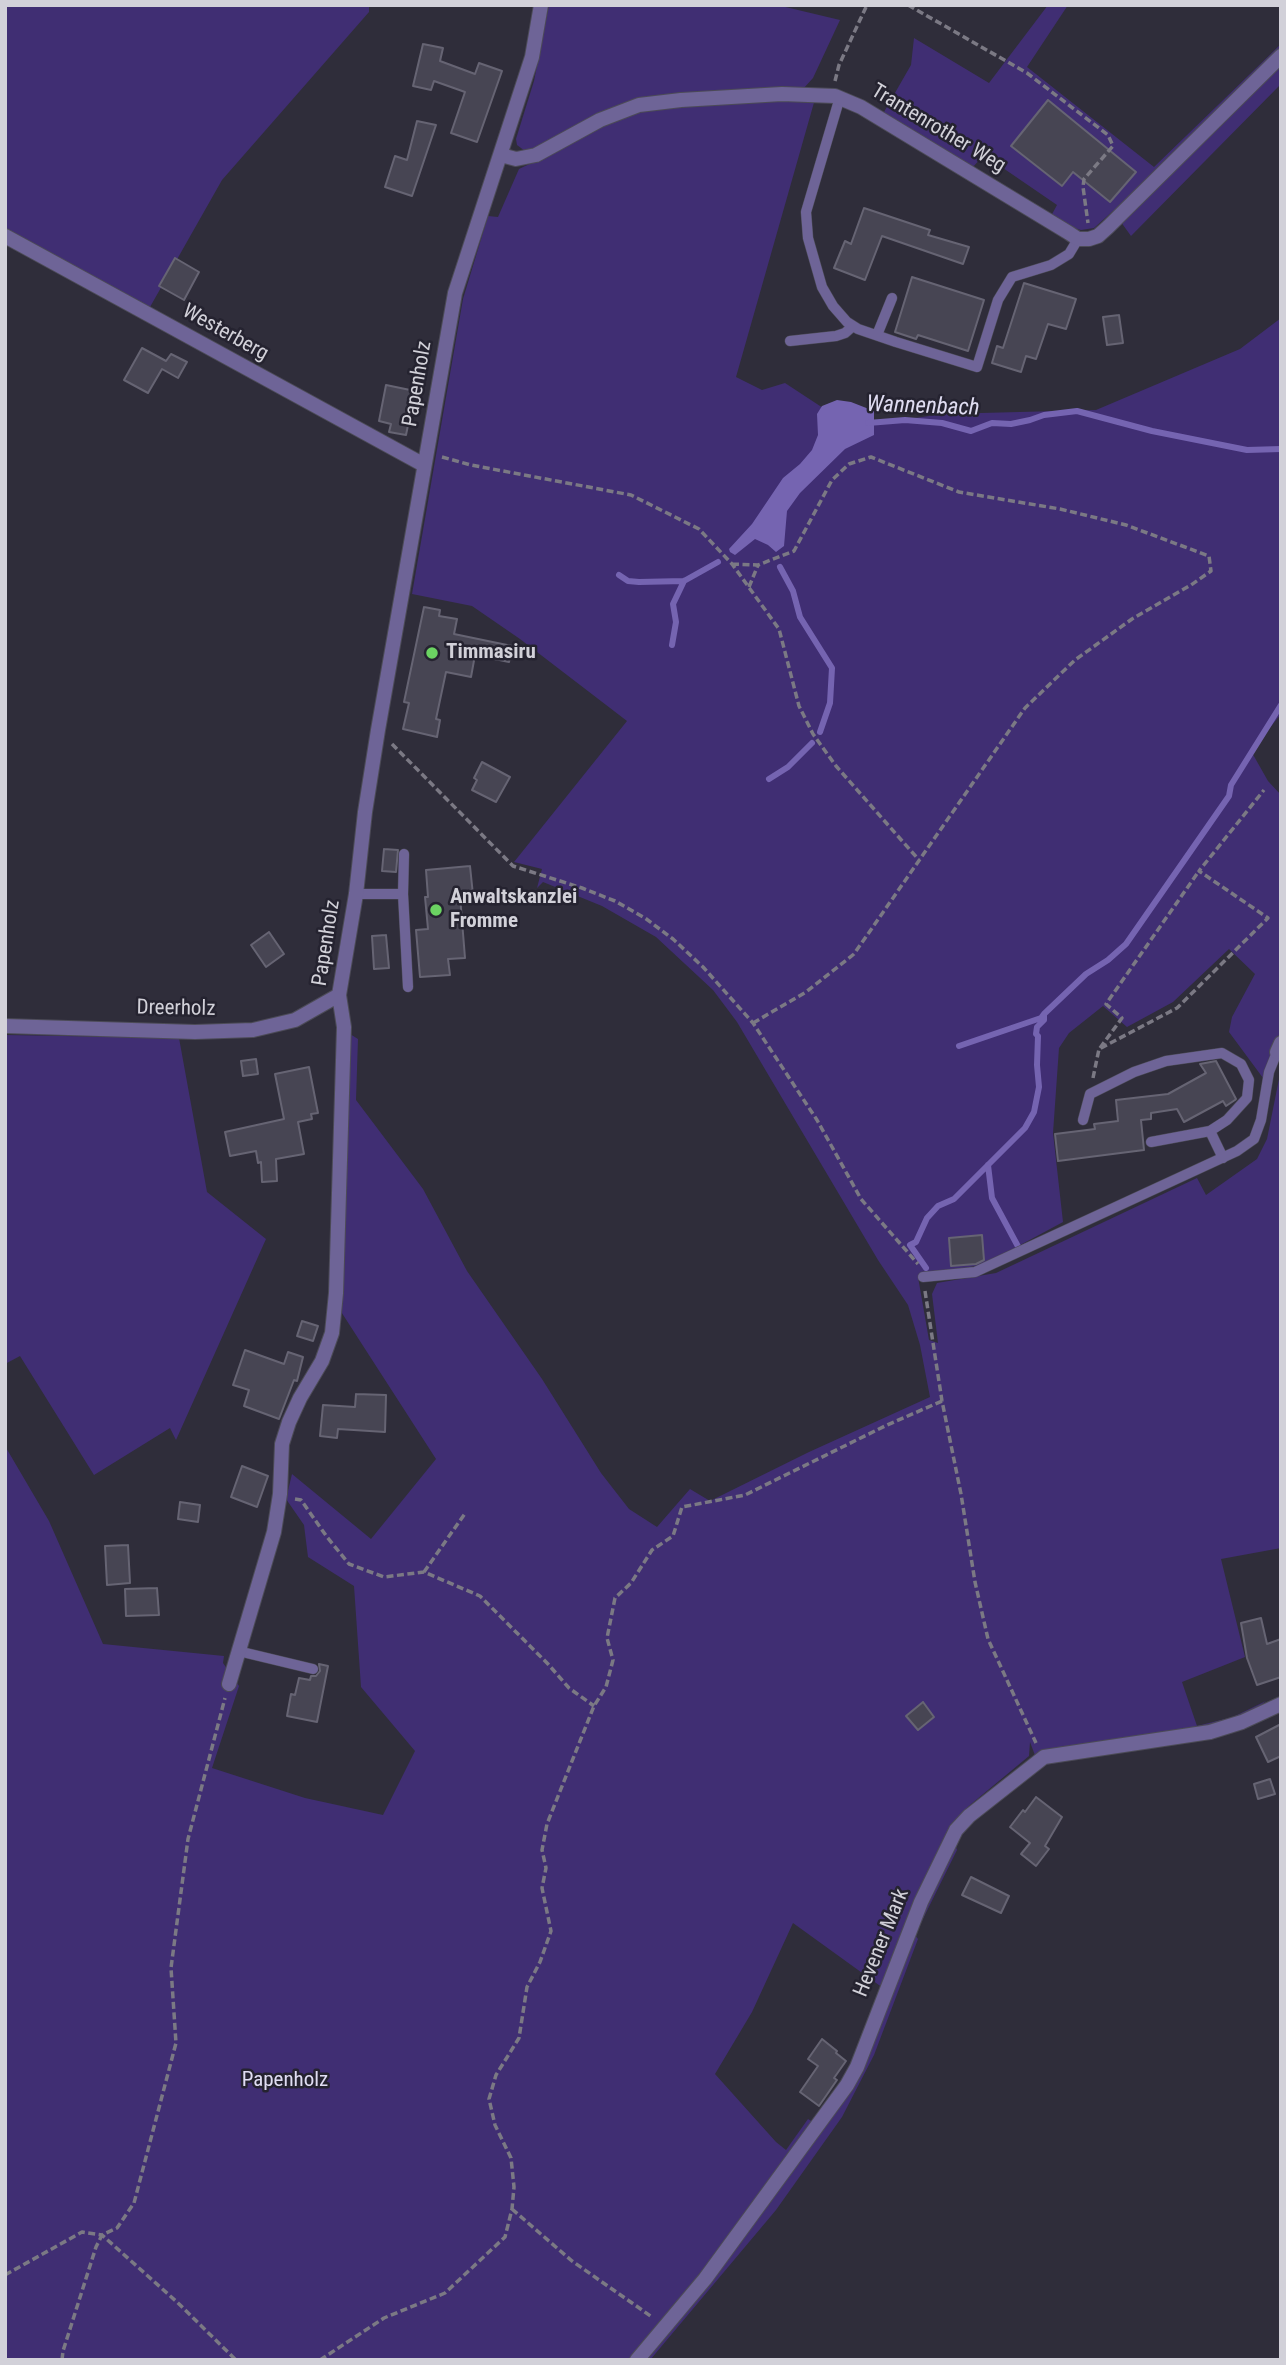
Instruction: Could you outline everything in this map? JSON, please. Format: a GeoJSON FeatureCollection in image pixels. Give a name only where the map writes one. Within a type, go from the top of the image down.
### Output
{"type":"FeatureCollection","features":[{"type":"Feature","properties":{"kind":"street","name":"Papenholz"},"geometry":{"type":"LineString","coordinates":[[229,1684],[274,1532],[280,1494],[282,1444],[289,1422],[329,1346],[334,1318],[344,1027],[339,995],[356,894],[365,812],[455,293],[532,57],[541,5]]}},
{"type":"Feature","properties":{"kind":"street"},"geometry":{"type":"LineString","coordinates":[[1083,239],[1098,236],[1108,227],[1281,56]]}},
{"type":"Feature","properties":{"kind":"street","name":"Trantenrother Weg"},"geometry":{"type":"LineString","coordinates":[[501,155],[516,159],[529,158],[600,120],[639,105],[782,94],[841,97],[1083,239]]}},
{"type":"Feature","properties":{"kind":"street","name":"Westerberg"},"geometry":{"type":"LineString","coordinates":[[5,236],[426,459]]}},
{"type":"Feature","properties":{"kind":"street","name":"Dreerholz"},"geometry":{"type":"LineString","coordinates":[[5,1026],[195,1032],[254,1030],[295,1020],[339,995]]}},
{"type":"Feature","properties":{"kind":"street","name":"Hevener Mark"},"geometry":{"type":"LineString","coordinates":[[637,2360],[705,2279],[853,2074],[921,1902],[956,1830],[976,1810],[1044,1758],[1210,1732],[1242,1722],[1281,1704]]}},
{"type":"Feature","properties":{"kind":"lane"},"geometry":{"type":"LineString","coordinates":[[841,97],[806,212],[808,238],[822,287],[847,323],[976,367],[998,300],[1012,277],[1051,265],[1069,254],[1083,239]]}},
{"type":"Feature","properties":{"kind":"lane"},"geometry":{"type":"LineString","coordinates":[[877,335],[891,298]]}},
{"type":"Feature","properties":{"kind":"lane"},"geometry":{"type":"LineString","coordinates":[[790,341],[836,336],[853,326]]}},
{"type":"Feature","properties":{"kind":"lane"},"geometry":{"type":"LineString","coordinates":[[404,854],[403,894],[408,987]]}},
{"type":"Feature","properties":{"kind":"lane"},"geometry":{"type":"LineString","coordinates":[[356,894],[403,894]]}},
{"type":"Feature","properties":{"kind":"lane"},"geometry":{"type":"LineString","coordinates":[[923,1277],[975,1272],[1237,1151],[1254,1139],[1261,1120],[1269,1072],[1279,1047]]}},
{"type":"Feature","properties":{"kind":"lane"},"geometry":{"type":"LineString","coordinates":[[1083,1120],[1090,1094],[1134,1072],[1166,1061],[1222,1053],[1241,1064],[1249,1080],[1247,1098],[1227,1120],[1210,1131],[1151,1143]]}},
{"type":"Feature","properties":{"kind":"lane"},"geometry":{"type":"LineString","coordinates":[[1210,1131],[1223,1158]]}},
{"type":"Feature","properties":{"kind":"lane"},"geometry":{"type":"LineString","coordinates":[[238,1651],[313,1669]]}},
{"type":"Feature","properties":{"kind":"path"},"geometry":{"type":"LineString","coordinates":[[841,97],[835,82],[839,65],[867,5]]}},
{"type":"Feature","properties":{"kind":"path"},"geometry":{"type":"LineString","coordinates":[[908,5],[1027,73],[1108,135],[1113,146],[1084,179],[1083,239]]}},
{"type":"Feature","properties":{"kind":"path"},"geometry":{"type":"LineString","coordinates":[[732,564],[758,565],[794,551],[832,480],[849,464],[871,457],[959,492],[1060,509],[1126,525],[1209,555],[1211,571],[1191,586],[1132,619],[1075,660],[1025,708],[854,954],[806,992],[753,1023]]}},
{"type":"Feature","properties":{"kind":"path"},"geometry":{"type":"LineString","coordinates":[[426,459],[631,495],[699,529],[732,564],[779,629],[799,706],[813,734],[836,766],[919,860]]}},
{"type":"Feature","properties":{"kind":"path"},"geometry":{"type":"LineString","coordinates":[[749,587],[758,565]]}},
{"type":"Feature","properties":{"kind":"path"},"geometry":{"type":"LineString","coordinates":[[378,730],[513,866],[615,901],[645,918],[703,967],[753,1023],[817,1120],[861,1199],[917,1262],[923,1277],[942,1401],[961,1494],[975,1583],[988,1639],[1044,1758]]}},
{"type":"Feature","properties":{"kind":"path"},"geometry":{"type":"LineString","coordinates":[[1090,1094],[1099,1049],[1122,1018],[1106,1004],[1199,871],[1264,790]]}},
{"type":"Feature","properties":{"kind":"path"},"geometry":{"type":"LineString","coordinates":[[1099,1049],[1177,1009],[1268,918],[1199,871]]}},
{"type":"Feature","properties":{"kind":"path"},"geometry":{"type":"LineString","coordinates":[[320,2360],[384,2318],[445,2293],[505,2237],[514,2188],[511,2158],[495,2125],[489,2099],[496,2075],[519,2038],[527,1987],[540,1962],[551,1931],[542,1888],[545,1868],[542,1850],[547,1824],[594,1706],[606,1687],[613,1660],[607,1638],[615,1598],[631,1583],[652,1550],[673,1536],[682,1507],[746,1495],[885,1426],[942,1401]]}},
{"type":"Feature","properties":{"kind":"path"},"geometry":{"type":"LineString","coordinates":[[280,1494],[301,1500],[349,1564],[384,1577],[424,1572],[480,1596],[569,1688],[594,1706]]}},
{"type":"Feature","properties":{"kind":"path"},"geometry":{"type":"LineString","coordinates":[[424,1572],[466,1512]]}},
{"type":"Feature","properties":{"kind":"path"},"geometry":{"type":"LineString","coordinates":[[62,2360],[96,2247],[103,2235],[117,2228],[134,2203],[176,2043],[171,1968],[188,1839],[229,1684]]}},
{"type":"Feature","properties":{"kind":"path"},"geometry":{"type":"LineString","coordinates":[[512,2209],[572,2261],[666,2326]]}},
{"type":"Feature","properties":{"kind":"path"},"geometry":{"type":"LineString","coordinates":[[5,2275],[82,2232],[103,2235],[236,2360]]}},
{"type":"Feature","properties":{"kind":"green space"},"geometry":{"type":"Polygon","coordinates":[[[5,5],[369,5],[369,12],[222,180],[150,307],[5,229],[5,5]]]}},
{"type":"Feature","properties":{"kind":"green space"},"geometry":{"type":"Polygon","coordinates":[[[549,5],[777,5],[840,20],[813,78],[803,89],[682,96],[525,151],[517,145],[516,139],[534,81],[549,5]]]}},
{"type":"Feature","properties":{"kind":"green space"},"geometry":{"type":"Polygon","coordinates":[[[1048,5],[1068,5],[1027,67],[1154,167],[1281,44],[1281,84],[1131,236],[1113,211],[1094,228],[1074,228],[1051,216],[1057,205],[984,155],[972,168],[885,117],[884,112],[911,65],[914,38],[989,83],[1048,5]]]}},
{"type":"Feature","properties":{"kind":"green space"},"geometry":{"type":"Polygon","coordinates":[[[815,99],[736,377],[762,390],[785,383],[852,427],[943,414],[1096,410],[1240,349],[1281,318],[1281,714],[1251,751],[1268,781],[1281,795],[1281,1031],[1263,1078],[1229,1032],[1232,1017],[1255,974],[1229,949],[1173,1002],[1127,1027],[1103,1006],[1069,1033],[1059,1048],[1053,1133],[1063,1222],[985,1264],[918,1277],[929,1340],[938,1343],[932,1294],[937,1283],[996,1273],[1197,1178],[1206,1195],[1257,1159],[1267,1139],[1281,1069],[1281,1548],[1221,1559],[1245,1657],[1182,1682],[1197,1726],[1233,1717],[1266,1701],[1224,1734],[1039,1766],[1030,1742],[1029,1756],[950,1825],[957,1850],[915,1935],[918,1939],[874,2055],[842,2117],[776,2210],[650,2360],[5,2360],[5,1446],[49,1521],[103,1644],[224,1656],[223,1663],[239,1686],[212,1768],[305,1798],[383,1815],[415,1751],[361,1687],[354,1586],[308,1557],[304,1525],[286,1499],[292,1474],[371,1539],[436,1459],[338,1307],[350,1034],[358,1039],[356,1100],[423,1189],[467,1271],[542,1379],[601,1473],[629,1509],[657,1527],[690,1489],[710,1501],[930,1397],[920,1345],[908,1305],[878,1260],[737,1022],[713,990],[656,937],[602,906],[543,882],[537,888],[542,869],[514,862],[627,721],[472,606],[412,594],[463,299],[488,216],[498,217],[519,169],[586,132],[633,112],[664,106],[815,99]],[[793,1923],[752,2012],[715,2074],[786,2150],[808,2119],[823,2128],[845,2097],[883,1988],[793,1923]]]}},
{"type":"Feature","properties":{"kind":"green space"},"geometry":{"type":"Polygon","coordinates":[[[5,1035],[179,1038],[207,1192],[266,1239],[176,1440],[170,1428],[94,1475],[20,1356],[5,1364],[5,1035]]]}},
{"type":"Feature","properties":{"kind":"shaded area"},"geometry":{"type":"Polygon","coordinates":[[[837,400],[874,411],[874,435],[845,449],[800,493],[787,511],[784,546],[776,552],[755,539],[735,555],[730,552],[729,549],[752,524],[783,478],[812,450],[818,435],[817,414],[822,406],[837,400]]]}},
{"type":"Feature","properties":{"kind":"building"},"geometry":{"type":"Polygon","coordinates":[[[423,44],[443,48],[440,61],[475,74],[479,63],[502,71],[477,142],[451,133],[465,92],[434,81],[431,90],[413,86],[423,44]]]}},
{"type":"Feature","properties":{"kind":"building"},"geometry":{"type":"Polygon","coordinates":[[[1048,100],[1136,172],[1110,202],[1073,172],[1062,186],[1011,146],[1048,100]]]}},
{"type":"Feature","properties":{"kind":"building"},"geometry":{"type":"Polygon","coordinates":[[[417,121],[436,125],[412,196],[385,187],[395,156],[407,160],[417,121]]]}},
{"type":"Feature","properties":{"kind":"building"},"geometry":{"type":"Polygon","coordinates":[[[864,208],[930,230],[928,235],[969,247],[963,264],[882,236],[865,280],[834,268],[845,241],[851,244],[864,208]]]}},
{"type":"Feature","properties":{"kind":"building"},"geometry":{"type":"Polygon","coordinates":[[[175,258],[199,272],[184,300],[159,286],[175,258]]]}},
{"type":"Feature","properties":{"kind":"building"},"geometry":{"type":"Polygon","coordinates":[[[912,277],[984,300],[968,351],[918,335],[916,339],[895,332],[912,277]]]}},
{"type":"Feature","properties":{"kind":"building"},"geometry":{"type":"Polygon","coordinates":[[[1024,283],[1076,299],[1066,329],[1048,324],[1036,359],[1026,356],[1021,372],[992,363],[997,346],[1003,348],[1024,283]]]}},
{"type":"Feature","properties":{"kind":"building"},"geometry":{"type":"Polygon","coordinates":[[[1119,315],[1123,343],[1107,345],[1103,317],[1119,315]]]}},
{"type":"Feature","properties":{"kind":"building"},"geometry":{"type":"Polygon","coordinates":[[[142,348],[166,361],[171,354],[187,362],[178,378],[162,369],[148,393],[124,380],[142,348]]]}},
{"type":"Feature","properties":{"kind":"building"},"geometry":{"type":"Polygon","coordinates":[[[386,385],[415,391],[406,435],[389,432],[391,424],[379,421],[386,385]]]}},
{"type":"Feature","properties":{"kind":"building"},"geometry":{"type":"Polygon","coordinates":[[[424,607],[440,610],[439,616],[457,619],[454,634],[512,646],[509,662],[475,655],[471,677],[446,672],[436,719],[440,720],[437,737],[403,729],[409,703],[404,702],[424,607]]]}},
{"type":"Feature","properties":{"kind":"building"},"geometry":{"type":"Polygon","coordinates":[[[482,762],[510,777],[496,802],[472,790],[477,780],[474,778],[482,762]]]}},
{"type":"Feature","properties":{"kind":"building"},"geometry":{"type":"Polygon","coordinates":[[[384,849],[398,850],[396,872],[382,871],[384,849]]]}},
{"type":"Feature","properties":{"kind":"building"},"geometry":{"type":"Polygon","coordinates":[[[470,866],[473,895],[460,896],[465,958],[448,959],[450,975],[420,977],[416,930],[428,929],[426,870],[470,866]]]}},
{"type":"Feature","properties":{"kind":"building"},"geometry":{"type":"Polygon","coordinates":[[[269,932],[284,954],[266,967],[251,945],[269,932]]]}},
{"type":"Feature","properties":{"kind":"building"},"geometry":{"type":"Polygon","coordinates":[[[386,935],[389,968],[374,969],[372,936],[386,935]]]}},
{"type":"Feature","properties":{"kind":"building"},"geometry":{"type":"Polygon","coordinates":[[[256,1059],[258,1074],[243,1076],[241,1061],[256,1059]]]}},
{"type":"Feature","properties":{"kind":"building"},"geometry":{"type":"Polygon","coordinates":[[[1216,1061],[1236,1099],[1226,1106],[1223,1101],[1184,1122],[1177,1109],[1151,1113],[1151,1119],[1141,1120],[1144,1150],[1058,1161],[1055,1134],[1095,1129],[1094,1124],[1118,1121],[1116,1100],[1168,1094],[1206,1073],[1200,1064],[1216,1061]]]}},
{"type":"Feature","properties":{"kind":"building"},"geometry":{"type":"Polygon","coordinates":[[[309,1067],[318,1113],[311,1114],[312,1119],[298,1122],[304,1154],[276,1159],[277,1181],[262,1182],[261,1162],[258,1163],[256,1151],[230,1156],[225,1132],[284,1119],[275,1074],[309,1067]]]}},
{"type":"Feature","properties":{"kind":"building"},"geometry":{"type":"Polygon","coordinates":[[[982,1235],[984,1260],[976,1264],[951,1266],[949,1238],[982,1235]]]}},
{"type":"Feature","properties":{"kind":"building"},"geometry":{"type":"Polygon","coordinates":[[[302,1321],[318,1326],[313,1341],[297,1336],[302,1321]]]}},
{"type":"Feature","properties":{"kind":"building"},"geometry":{"type":"Polygon","coordinates":[[[245,1350],[284,1364],[288,1352],[303,1357],[297,1381],[294,1380],[279,1419],[244,1406],[249,1390],[233,1385],[245,1350]]]}},
{"type":"Feature","properties":{"kind":"building"},"geometry":{"type":"Polygon","coordinates":[[[356,1394],[386,1395],[385,1432],[338,1429],[337,1438],[320,1436],[323,1405],[355,1407],[356,1394]]]}},
{"type":"Feature","properties":{"kind":"building"},"geometry":{"type":"Polygon","coordinates":[[[242,1466],[268,1476],[257,1507],[231,1497],[242,1466]]]}},
{"type":"Feature","properties":{"kind":"building"},"geometry":{"type":"Polygon","coordinates":[[[180,1502],[200,1505],[198,1522],[178,1519],[180,1502]]]}},
{"type":"Feature","properties":{"kind":"building"},"geometry":{"type":"Polygon","coordinates":[[[128,1545],[130,1583],[107,1585],[105,1546],[128,1545]]]}},
{"type":"Feature","properties":{"kind":"building"},"geometry":{"type":"Polygon","coordinates":[[[157,1588],[159,1615],[126,1616],[125,1589],[157,1588]]]}},
{"type":"Feature","properties":{"kind":"building"},"geometry":{"type":"Polygon","coordinates":[[[1261,1618],[1267,1644],[1281,1639],[1281,1677],[1257,1685],[1247,1658],[1241,1623],[1261,1618]]]}},
{"type":"Feature","properties":{"kind":"building"},"geometry":{"type":"Polygon","coordinates":[[[319,1664],[328,1666],[317,1722],[287,1716],[291,1694],[295,1695],[299,1678],[310,1680],[311,1676],[316,1676],[320,1671],[319,1664]]]}},
{"type":"Feature","properties":{"kind":"building"},"geometry":{"type":"Polygon","coordinates":[[[923,1702],[934,1717],[918,1730],[906,1716],[923,1702]]]}},
{"type":"Feature","properties":{"kind":"building"},"geometry":{"type":"Polygon","coordinates":[[[1281,1724],[1281,1756],[1268,1762],[1256,1737],[1281,1724]]]}},
{"type":"Feature","properties":{"kind":"building"},"geometry":{"type":"Polygon","coordinates":[[[1270,1779],[1275,1794],[1258,1799],[1254,1784],[1270,1779]]]}},
{"type":"Feature","properties":{"kind":"building"},"geometry":{"type":"Polygon","coordinates":[[[1036,1797],[1062,1817],[1045,1846],[1049,1849],[1036,1866],[1021,1854],[1030,1843],[1010,1827],[1036,1797]]]}},
{"type":"Feature","properties":{"kind":"building"},"geometry":{"type":"Polygon","coordinates":[[[971,1877],[1009,1896],[1001,1913],[962,1895],[971,1877]]]}},
{"type":"Feature","properties":{"kind":"building"},"geometry":{"type":"Polygon","coordinates":[[[822,2039],[846,2061],[819,2106],[800,2092],[818,2066],[808,2059],[822,2039]]]}},
{"type":"Feature","properties":{"kind":"waterway","name":"Wannenbach"},"geometry":{"type":"LineString","coordinates":[[868,423],[905,420],[942,423],[971,431],[992,423],[1011,424],[1044,415],[1077,411],[1152,431],[1247,450],[1281,449]]}},
{"type":"Feature","properties":{"kind":"waterway"},"geometry":{"type":"LineString","coordinates":[[619,575],[628,581],[684,581],[718,562]]}},
{"type":"Feature","properties":{"kind":"waterway"},"geometry":{"type":"LineString","coordinates":[[780,567],[793,591],[800,617],[832,668],[830,703],[820,732]]}},
{"type":"Feature","properties":{"kind":"waterway"},"geometry":{"type":"LineString","coordinates":[[672,645],[676,622],[673,604],[684,581]]}},
{"type":"Feature","properties":{"kind":"waterway"},"geometry":{"type":"LineString","coordinates":[[926,1268],[910,1245],[916,1242],[927,1218],[938,1206],[954,1199],[1025,1128],[1034,1112],[1039,1087],[1036,1034],[1037,1027],[1044,1020],[1044,1014],[1086,974],[1126,944],[1229,796],[1231,785],[1281,705]]}},
{"type":"Feature","properties":{"kind":"waterway"},"geometry":{"type":"LineString","coordinates":[[769,779],[788,767],[812,743]]}},
{"type":"Feature","properties":{"kind":"waterway"},"geometry":{"type":"LineString","coordinates":[[959,1046],[1041,1018],[1044,1014]]}},
{"type":"Feature","properties":{"kind":"waterway"},"geometry":{"type":"LineString","coordinates":[[988,1165],[992,1198],[1021,1252]]}},
{"type":"Feature","properties":{"kind":"place","name":"Timmasiru"},"geometry":{"type":"Point","coordinates":[432,653]}},
{"type":"Feature","properties":{"kind":"place","name":"Anwaltskanzlei Fromme"},"geometry":{"type":"Point","coordinates":[436,910]}}]}
